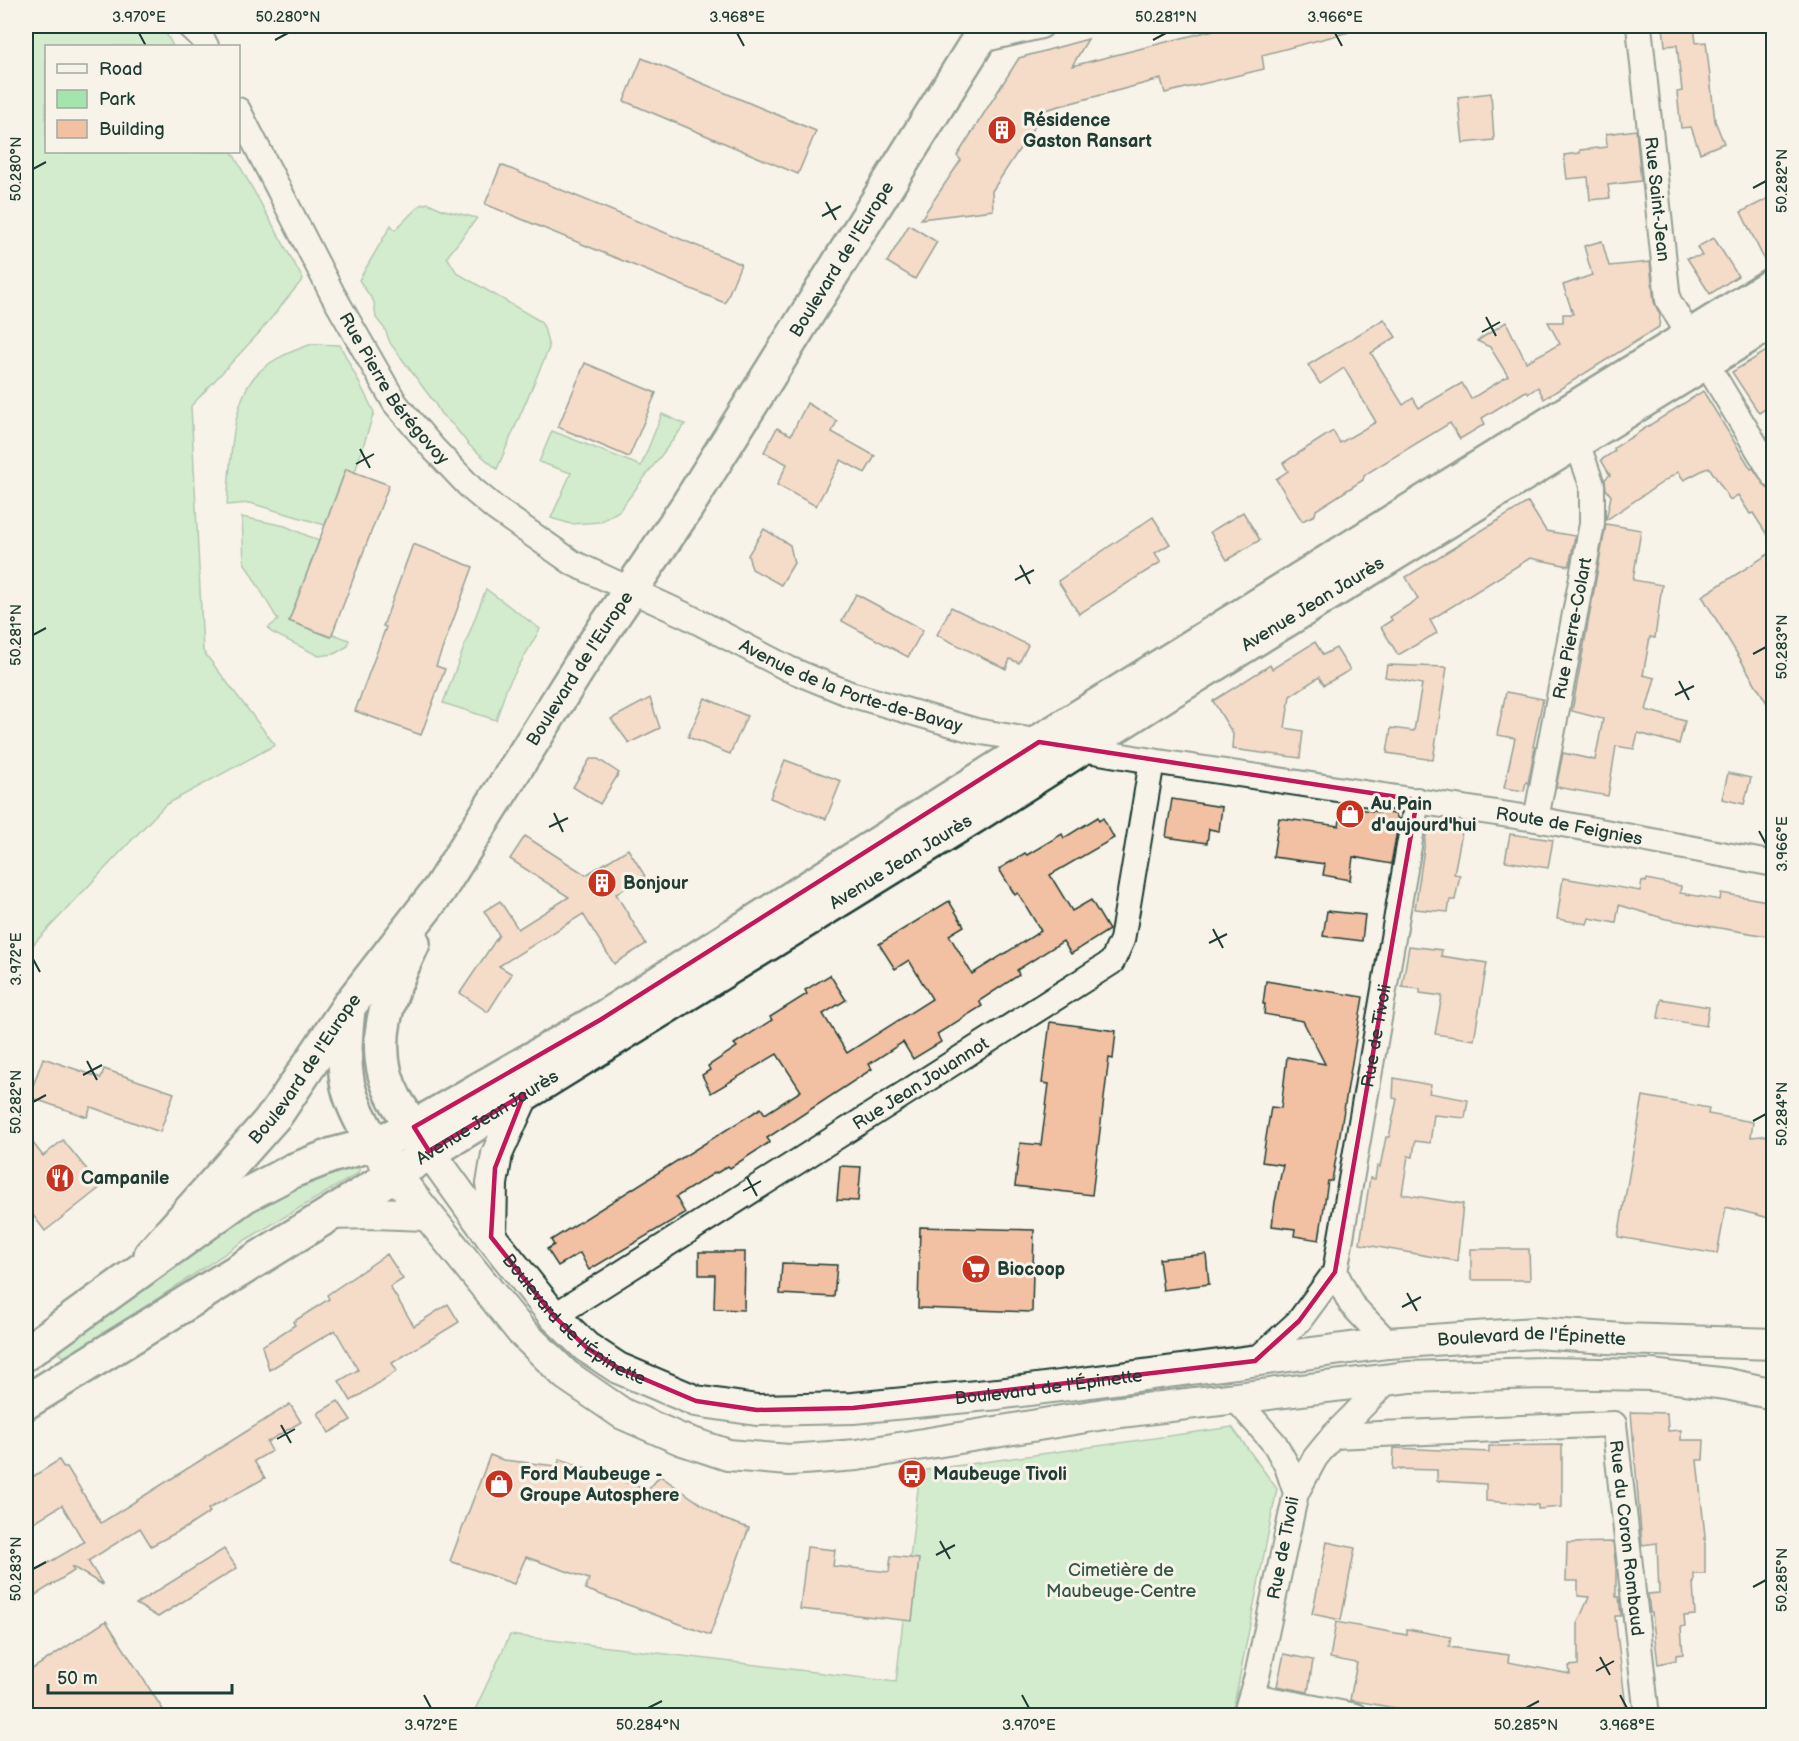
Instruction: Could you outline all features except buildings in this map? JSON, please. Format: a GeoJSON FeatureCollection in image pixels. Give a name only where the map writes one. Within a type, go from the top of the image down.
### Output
{"type":"FeatureCollection","features":[{"type":"Feature","properties":{"kind":"main road","name":"Boulevard de l'Europe"},"geometry":{"type":"LineString","coordinates":[[128,1280],[277,1113],[348,1007],[439,890],[588,653],[686,508],[982,33]]}},
{"type":"Feature","properties":{"kind":"main road","name":"Avenue Jean Jaurès"},"geometry":{"type":"LineString","coordinates":[[26,1353],[244,1197],[292,1171],[333,1155],[375,1144],[421,1139],[524,1094],[1576,440],[1697,350],[1773,284]]}},
{"type":"Feature","properties":{"kind":"main road","name":"Avenue Jean Jaurès"},"geometry":{"type":"LineString","coordinates":[[26,1402],[394,1173],[421,1139],[600,1020],[1039,742],[1697,350],[1773,320]]}},
{"type":"Feature","properties":{"kind":"main road"},"geometry":{"type":"LineString","coordinates":[[421,1139],[394,1097],[386,1074],[381,1048],[383,1018],[400,971],[439,890]]}},
{"type":"Feature","properties":{"kind":"main road"},"geometry":{"type":"LineString","coordinates":[[348,1007],[346,1076],[359,1114],[394,1173]]}},
{"type":"Feature","properties":{"kind":"street"},"geometry":{"type":"LineString","coordinates":[[982,33],[1041,26]]}},
{"type":"Feature","properties":{"kind":"street","name":"Rue Saint-Jean"},"geometry":{"type":"LineString","coordinates":[[1639,26],[1668,300],[1773,476]]}},
{"type":"Feature","properties":{"kind":"street","name":"Rue Pierre Bérégovoy"},"geometry":{"type":"LineString","coordinates":[[240,114],[333,295],[395,403],[472,489],[496,509],[573,563],[631,590]]}},
{"type":"Feature","properties":{"kind":"street","name":"Rue Pierre-Colart"},"geometry":{"type":"LineString","coordinates":[[1536,819],[1593,524],[1592,485],[1576,440]]}},
{"type":"Feature","properties":{"kind":"street","name":"Avenue de la Porte-de-Bavay"},"geometry":{"type":"LineString","coordinates":[[631,590],[789,669],[850,694],[976,731],[1081,749]]}},
{"type":"Feature","properties":{"kind":"street","name":"Route de Feignies"},"geometry":{"type":"LineString","coordinates":[[1081,749],[1536,819],[1773,864]]}},
{"type":"Feature","properties":{"kind":"street","name":"Rue Jean Jouannot"},"geometry":{"type":"LineString","coordinates":[[554,1316],[1112,962],[1122,940],[1152,761]]}},
{"type":"Feature","properties":{"kind":"street","name":"Rue de Tivoli"},"geometry":{"type":"LineString","coordinates":[[1256,1360],[1299,1321],[1335,1272],[1418,800]]}},
{"type":"Feature","properties":{"kind":"street"},"geometry":{"type":"LineString","coordinates":[[491,1237],[492,1184],[497,1154],[524,1094]]}},
{"type":"Feature","properties":{"kind":"street","name":"Boulevard de l'Épinette"},"geometry":{"type":"LineString","coordinates":[[421,1139],[491,1237],[554,1316],[586,1347],[618,1368],[696,1401],[757,1410],[853,1408],[998,1394],[1388,1343],[1535,1333],[1623,1339],[1773,1344]]}},
{"type":"Feature","properties":{"kind":"street","name":"Boulevard de l'Épinette"},"geometry":{"type":"LineString","coordinates":[[394,1173],[521,1331],[566,1375],[623,1414],[680,1439],[728,1455],[789,1460],[857,1455],[1104,1414],[1389,1379],[1544,1372],[1652,1375],[1727,1384],[1773,1394]]}},
{"type":"Feature","properties":{"kind":"street"},"geometry":{"type":"LineString","coordinates":[[329,1214],[374,1212],[426,1215]]}},
{"type":"Feature","properties":{"kind":"street"},"geometry":{"type":"LineString","coordinates":[[1335,1272],[1351,1304],[1388,1343]]}},
{"type":"Feature","properties":{"kind":"street"},"geometry":{"type":"LineString","coordinates":[[1296,1493],[1315,1458],[1333,1436],[1389,1379]]}},
{"type":"Feature","properties":{"kind":"street","name":"Rue de Tivoli"},"geometry":{"type":"LineString","coordinates":[[1234,1397],[1275,1444],[1287,1466],[1296,1493],[1249,1706]]}},
{"type":"Feature","properties":{"kind":"street","name":"Rue du Coron Rombaud"},"geometry":{"type":"LineString","coordinates":[[1333,1436],[1614,1424],[1647,1716]]}},
{"type":"Feature","properties":{"kind":"street"},"geometry":{"type":"LineString","coordinates":[[1249,1706],[1356,1716]]}},
{"type":"Feature","properties":{"kind":"highlighted area"},"geometry":{"type":"Polygon","coordinates":[[[1039,742],[1417,800],[1335,1272],[1299,1321],[1255,1361],[853,1408],[757,1410],[696,1401],[618,1368],[586,1347],[554,1316],[491,1237],[495,1168],[524,1094],[429,1151],[414,1127],[600,1020],[1039,742]]]}},
{"type":"Feature","properties":{"kind":"green space"},"geometry":{"type":"Polygon","coordinates":[[[26,26],[163,28],[172,45],[45,45],[45,153],[233,153],[303,279],[259,333],[191,406],[203,651],[275,745],[165,805],[26,952],[26,26]]]}},
{"type":"Feature","properties":{"kind":"green space"},"geometry":{"type":"Polygon","coordinates":[[[428,203],[444,210],[477,218],[447,257],[457,273],[540,321],[544,327],[549,348],[497,469],[469,445],[441,414],[390,343],[385,329],[376,318],[374,302],[359,280],[391,225],[395,230],[420,205],[428,203]]]}},
{"type":"Feature","properties":{"kind":"green space"},"geometry":{"type":"Polygon","coordinates":[[[312,344],[340,345],[374,412],[355,472],[346,469],[325,525],[250,503],[227,505],[235,425],[250,383],[269,364],[286,354],[312,344]]]}},
{"type":"Feature","properties":{"kind":"green space"},"geometry":{"type":"Polygon","coordinates":[[[662,414],[685,424],[619,511],[600,522],[571,524],[551,518],[571,473],[539,462],[552,431],[641,466],[662,414]]]}},
{"type":"Feature","properties":{"kind":"green space"},"geometry":{"type":"Polygon","coordinates":[[[242,517],[285,526],[319,541],[289,621],[331,637],[333,634],[349,640],[348,646],[334,654],[319,656],[271,632],[268,628],[278,620],[244,562],[242,517]]]}},
{"type":"Feature","properties":{"kind":"green space"},"geometry":{"type":"Polygon","coordinates":[[[486,589],[540,629],[507,687],[496,720],[443,703],[486,589]]]}},
{"type":"Feature","properties":{"kind":"green space"},"geometry":{"type":"Polygon","coordinates":[[[354,1164],[360,1169],[357,1174],[247,1239],[68,1358],[60,1355],[62,1348],[221,1231],[281,1192],[354,1164]]]}},
{"type":"Feature","properties":{"kind":"green space","name":"Cimetière de Maubeuge-Centre"},"geometry":{"type":"Polygon","coordinates":[[[1232,1427],[1277,1489],[1232,1715],[472,1716],[510,1635],[896,1682],[920,1471],[1232,1427]]]}},
{"type":"Feature","properties":{"kind":"place","name":"Résidence Gaston Ransart"},"geometry":{"type":"Point","coordinates":[1002,130]}},
{"type":"Feature","properties":{"kind":"place","name":"Au Pain d'aujourd'hui"},"geometry":{"type":"Point","coordinates":[1350,814]}},
{"type":"Feature","properties":{"kind":"place","name":"Bonjour"},"geometry":{"type":"Point","coordinates":[602,883]}},
{"type":"Feature","properties":{"kind":"place","name":"Campanile"},"geometry":{"type":"Point","coordinates":[60,1178]}},
{"type":"Feature","properties":{"kind":"place","name":"Biocoop"},"geometry":{"type":"Point","coordinates":[976,1269]}},
{"type":"Feature","properties":{"kind":"place","name":"Maubeuge Tivoli"},"geometry":{"type":"Point","coordinates":[912,1474]}},
{"type":"Feature","properties":{"kind":"place","name":"Ford Maubeuge - Groupe Autosphere"},"geometry":{"type":"Point","coordinates":[499,1484]}}]}
